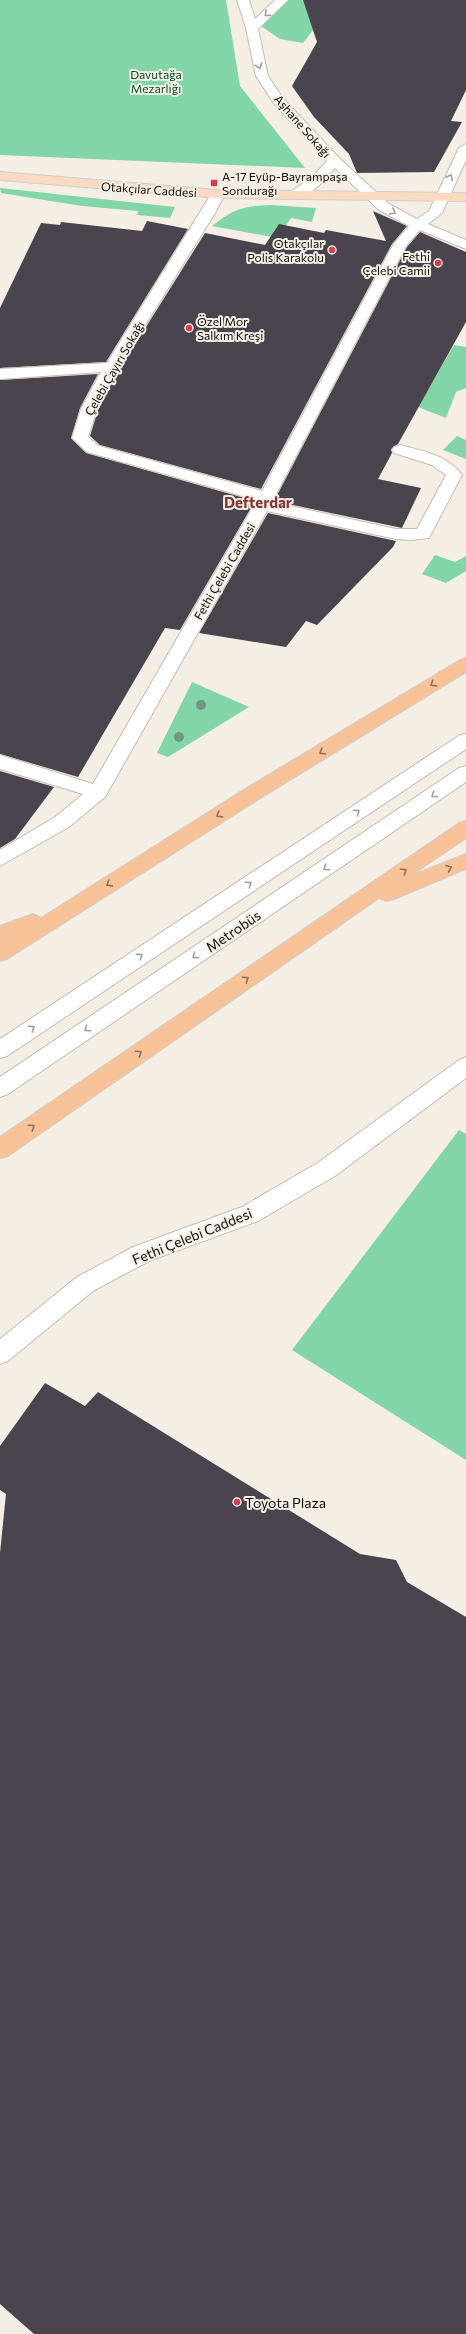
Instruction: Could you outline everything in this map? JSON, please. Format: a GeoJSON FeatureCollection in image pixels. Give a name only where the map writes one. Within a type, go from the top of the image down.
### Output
{"type":"FeatureCollection","features":[{"type":"Feature","properties":{"kind":"highway"},"geometry":{"type":"LineString","coordinates":[[0,953],[252,794],[466,664]]}},
{"type":"Feature","properties":{"kind":"highway"},"geometry":{"type":"LineString","coordinates":[[0,1150],[466,828]]}},
{"type":"Feature","properties":{"kind":"highway"},"geometry":{"type":"LineString","coordinates":[[348,909],[466,861]]}},
{"type":"Feature","properties":{"kind":"highway"},"geometry":{"type":"LineString","coordinates":[[0,934],[66,911]]}},
{"type":"Feature","properties":{"kind":"main road","name":"Otakçılar Caddesi"},"geometry":{"type":"LineString","coordinates":[[0,176],[218,194],[372,194],[466,197]]}},
{"type":"Feature","properties":{"kind":"street","name":"Aşhane Sokağı"},"geometry":{"type":"LineString","coordinates":[[243,0],[252,28],[256,55],[262,76],[277,99],[334,161],[372,194],[384,207],[466,246]]}},
{"type":"Feature","properties":{"kind":"street"},"geometry":{"type":"LineString","coordinates":[[252,28],[282,0]]}},
{"type":"Feature","properties":{"kind":"street","name":"Fethi Çelebi Caddesi"},"geometry":{"type":"LineString","coordinates":[[98,792],[264,501],[400,245],[418,224],[435,213],[464,157]]}},
{"type":"Feature","properties":{"kind":"street"},"geometry":{"type":"LineString","coordinates":[[297,194],[318,179],[334,161]]}},
{"type":"Feature","properties":{"kind":"street","name":"Çelebi Çayırı Sokağı"},"geometry":{"type":"LineString","coordinates":[[218,194],[112,367],[80,430],[80,438],[85,444],[114,455],[264,501]]}},
{"type":"Feature","properties":{"kind":"street"},"geometry":{"type":"LineString","coordinates":[[0,374],[112,367]]}},
{"type":"Feature","properties":{"kind":"street"},"geometry":{"type":"LineString","coordinates":[[264,501],[396,534],[411,536],[423,534],[454,475],[450,468],[442,464],[400,450]]}},
{"type":"Feature","properties":{"kind":"street"},"geometry":{"type":"LineString","coordinates":[[0,1050],[466,740]]}},
{"type":"Feature","properties":{"kind":"street"},"geometry":{"type":"LineString","coordinates":[[0,762],[98,792]]}},
{"type":"Feature","properties":{"kind":"street","name":"Metrobüs"},"geometry":{"type":"LineString","coordinates":[[0,1088],[466,773]]}},
{"type":"Feature","properties":{"kind":"street"},"geometry":{"type":"LineString","coordinates":[[0,859],[62,822],[98,792]]}},
{"type":"Feature","properties":{"kind":"street","name":"Fethi Çelebi Caddesi"},"geometry":{"type":"LineString","coordinates":[[0,1353],[85,1284],[141,1254],[250,1214],[327,1169],[463,1072]]}},
{"type":"Feature","properties":{"kind":"green space","name":"Davutağa Mezarlığı"},"geometry":{"type":"Polygon","coordinates":[[[0,0],[226,0],[240,86],[305,168],[0,155],[0,0]]]}},
{"type":"Feature","properties":{"kind":"green space"},"geometry":{"type":"Polygon","coordinates":[[[282,0],[300,0],[332,5],[303,43],[280,39],[261,26],[282,0]]]}},
{"type":"Feature","properties":{"kind":"green space"},"geometry":{"type":"Polygon","coordinates":[[[0,188],[175,207],[170,218],[137,215],[138,211],[82,206],[1,193],[0,188]]]}},
{"type":"Feature","properties":{"kind":"green space"},"geometry":{"type":"Polygon","coordinates":[[[270,205],[316,208],[312,222],[291,218],[278,238],[212,226],[232,212],[252,206],[270,205]]]}},
{"type":"Feature","properties":{"kind":"green space"},"geometry":{"type":"Polygon","coordinates":[[[454,345],[466,347],[466,388],[456,392],[446,418],[418,407],[454,345]]]}},
{"type":"Feature","properties":{"kind":"green space"},"geometry":{"type":"Polygon","coordinates":[[[457,436],[466,440],[466,459],[443,450],[457,436]]]}},
{"type":"Feature","properties":{"kind":"green space"},"geometry":{"type":"Polygon","coordinates":[[[435,555],[455,562],[466,556],[466,571],[446,583],[422,574],[435,555]]]}},
{"type":"Feature","properties":{"kind":"green space"},"geometry":{"type":"Polygon","coordinates":[[[192,682],[249,707],[168,757],[157,753],[192,682]]]}},
{"type":"Feature","properties":{"kind":"green space"},"geometry":{"type":"Polygon","coordinates":[[[459,1130],[466,1134],[466,1460],[292,1350],[459,1130]]]}},
{"type":"Feature","properties":{"kind":"building"},"geometry":{"type":"Polygon","coordinates":[[[303,0],[466,0],[466,90],[451,121],[462,122],[434,172],[357,173],[349,154],[314,117],[292,86],[317,42],[303,0]]]}},
{"type":"Feature","properties":{"kind":"building"},"geometry":{"type":"Polygon","coordinates":[[[373,211],[407,226],[392,244],[261,489],[100,445],[90,436],[98,410],[117,373],[205,233],[265,245],[279,224],[324,233],[326,230],[386,241],[373,211]]]}},
{"type":"Feature","properties":{"kind":"building"},"geometry":{"type":"Polygon","coordinates":[[[147,221],[188,229],[106,362],[0,368],[0,308],[41,223],[60,225],[61,222],[142,231],[147,221]]]}},
{"type":"Feature","properties":{"kind":"building"},"geometry":{"type":"Polygon","coordinates":[[[420,232],[466,252],[466,322],[398,444],[391,449],[392,453],[378,479],[421,488],[402,528],[274,501],[407,247],[420,232]]]}},
{"type":"Feature","properties":{"kind":"building"},"geometry":{"type":"Polygon","coordinates":[[[98,374],[80,408],[71,438],[86,453],[255,501],[180,630],[165,628],[78,777],[0,754],[0,380],[98,374]]]}},
{"type":"Feature","properties":{"kind":"building"},"geometry":{"type":"Polygon","coordinates":[[[268,513],[396,541],[393,547],[317,625],[306,621],[286,647],[199,633],[268,513]]]}},
{"type":"Feature","properties":{"kind":"building"},"geometry":{"type":"Polygon","coordinates":[[[0,771],[54,787],[15,839],[0,848],[0,771]]]}},
{"type":"Feature","properties":{"kind":"building"},"geometry":{"type":"Polygon","coordinates":[[[45,1383],[85,1406],[98,1392],[360,1554],[396,1560],[407,1582],[466,1617],[466,2334],[34,2334],[0,2304],[0,1553],[6,1494],[0,1490],[0,1446],[45,1383]]]}},
{"type":"Feature","properties":{"kind":"place","name":"A-17 Eyüp-Bayrampaşa Sondurağı"},"geometry":{"type":"Point","coordinates":[214,183]}},
{"type":"Feature","properties":{"kind":"place","name":"Otakçılar Polis Karakolu"},"geometry":{"type":"Point","coordinates":[332,250]}},
{"type":"Feature","properties":{"kind":"place","name":"Fethi Çelebi Camii"},"geometry":{"type":"Point","coordinates":[438,263]}},
{"type":"Feature","properties":{"kind":"place","name":"Özel Mor Salkım Kreşi"},"geometry":{"type":"Point","coordinates":[189,328]}},
{"type":"Feature","properties":{"kind":"place","name":"Toyota Plaza"},"geometry":{"type":"Point","coordinates":[237,1502]}},
{"type":"Feature","properties":{"kind":"district","name":"Defterdar"},"geometry":{"type":"Point","coordinates":[258,502]}}]}
